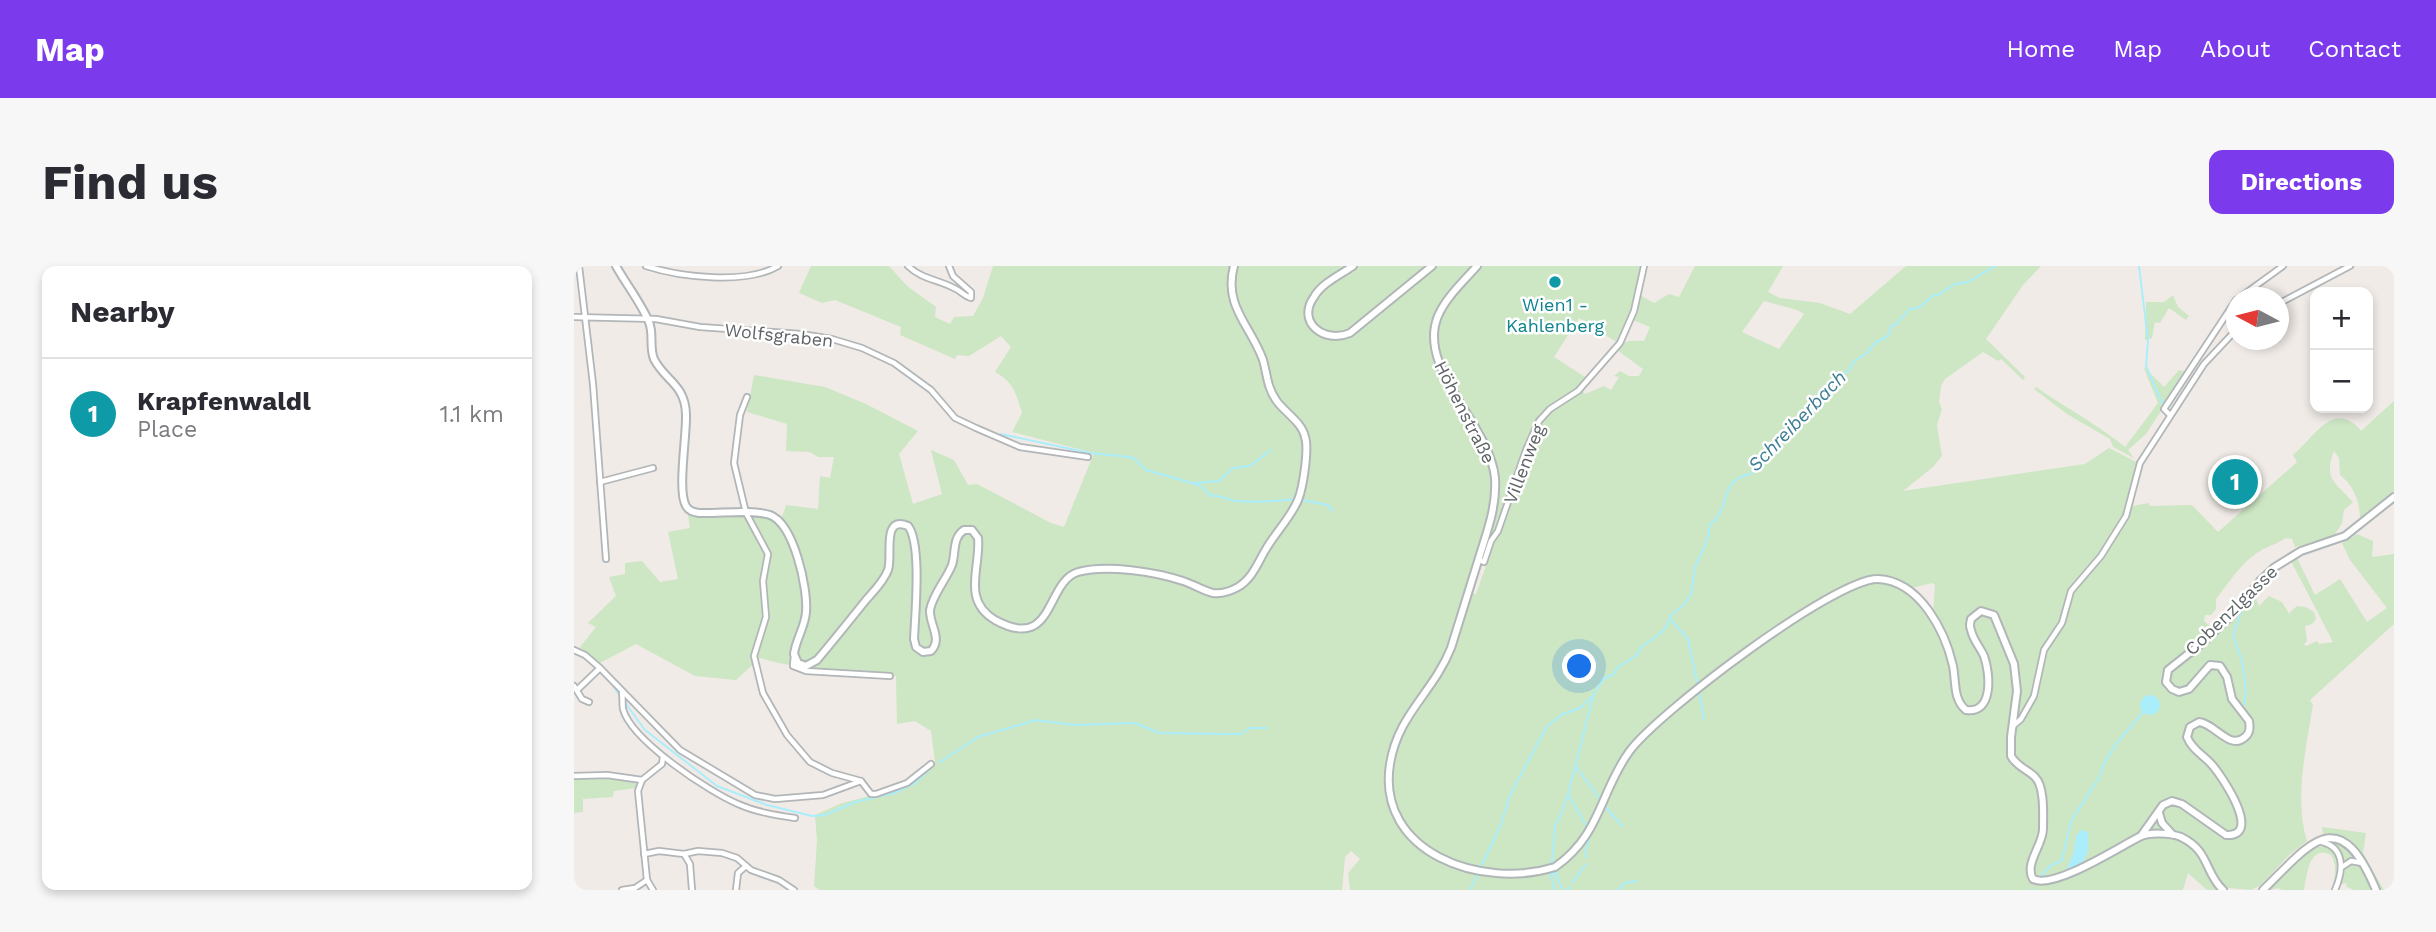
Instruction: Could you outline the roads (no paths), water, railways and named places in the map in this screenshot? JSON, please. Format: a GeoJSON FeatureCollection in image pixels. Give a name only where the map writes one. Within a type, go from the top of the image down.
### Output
{"type":"FeatureCollection","features":[{"type":"Feature","properties":{"kind":"street"},"geometry":{"type":"LineString","coordinates":[[579,266],[593,384],[606,559]]}},
{"type":"Feature","properties":{"kind":"street"},"geometry":{"type":"LineString","coordinates":[[616,266],[647,319],[651,329],[654,358],[679,388],[685,406],[683,493],[687,507],[696,513],[767,514],[781,523],[787,532],[806,588],[806,611],[793,666],[806,671],[890,676]]}},
{"type":"Feature","properties":{"kind":"street"},"geometry":{"type":"LineString","coordinates":[[646,266],[671,274],[743,278],[759,275],[778,266]]}},
{"type":"Feature","properties":{"kind":"street"},"geometry":{"type":"LineString","coordinates":[[908,266],[915,274],[957,289],[964,296],[971,298],[971,292],[953,276],[949,266]]}},
{"type":"Feature","properties":{"kind":"street"},"geometry":{"type":"LineString","coordinates":[[794,655],[802,665],[808,666],[815,662],[882,581],[890,562],[890,533],[898,524],[908,526],[914,535],[914,641],[917,649],[926,652],[932,650],[936,644],[930,616],[932,604],[951,566],[957,537],[962,531],[972,530],[978,537],[974,583],[980,605],[998,621],[1013,626],[1035,625],[1044,618],[1064,582],[1072,575],[1084,571],[1116,569],[1154,575],[1180,580],[1216,593],[1234,589],[1253,573],[1298,499],[1306,442],[1304,433],[1271,393],[1261,355],[1238,312],[1231,289],[1234,266]]}},
{"type":"Feature","properties":{"kind":"street"},"geometry":{"type":"LineString","coordinates":[[1353,266],[1318,292],[1310,303],[1311,321],[1324,335],[1338,337],[1353,331],[1432,266]]}},
{"type":"Feature","properties":{"kind":"street","name":"Höhenstraße"},"geometry":{"type":"LineString","coordinates":[[1422,855],[1406,836],[1393,806],[1389,777],[1392,752],[1408,715],[1445,662],[1493,509],[1494,469],[1486,446],[1439,363],[1434,338],[1436,321],[1443,307],[1477,266]]}},
{"type":"Feature","properties":{"kind":"street","name":"Villenweg"},"geometry":{"type":"LineString","coordinates":[[1478,560],[1484,562],[1491,541],[1498,531],[1539,421],[1550,409],[1580,389],[1626,333],[1644,266]]}},
{"type":"Feature","properties":{"kind":"street"},"geometry":{"type":"LineString","coordinates":[[2254,287],[2283,266]]}},
{"type":"Feature","properties":{"kind":"street"},"geometry":{"type":"LineString","coordinates":[[2289,298],[2350,266]]}},
{"type":"Feature","properties":{"kind":"street","name":"Wolfsgraben"},"geometry":{"type":"LineString","coordinates":[[574,317],[647,319],[700,327],[801,334],[832,339],[862,348],[894,363],[931,390],[955,418],[1020,447],[1088,457]]}},
{"type":"Feature","properties":{"kind":"street"},"geometry":{"type":"LineString","coordinates":[[2170,415],[2164,409],[2226,317]]}},
{"type":"Feature","properties":{"kind":"street"},"geometry":{"type":"LineString","coordinates":[[2013,726],[2021,719],[2034,696],[2044,650],[2062,623],[2071,591],[2101,556],[2123,522],[2132,500],[2140,463],[2204,364],[2226,341]]}},
{"type":"Feature","properties":{"kind":"street"},"geometry":{"type":"LineString","coordinates":[[747,397],[740,415],[733,457],[746,513],[768,554],[762,586],[766,617],[754,656],[764,693],[787,735],[810,762],[832,773],[861,781],[871,794],[907,783],[931,764]]}},
{"type":"Feature","properties":{"kind":"street"},"geometry":{"type":"LineString","coordinates":[[600,482],[653,468]]}},
{"type":"Feature","properties":{"kind":"street","name":"Cobenzlgasse"},"geometry":{"type":"LineString","coordinates":[[2159,813],[2165,804],[2176,801],[2222,834],[2230,836],[2238,832],[2243,823],[2240,813],[2220,775],[2191,745],[2187,734],[2192,725],[2202,722],[2236,741],[2246,736],[2250,728],[2248,719],[2232,699],[2222,667],[2215,664],[2207,667],[2192,686],[2181,692],[2174,691],[2168,685],[2166,677],[2169,668],[2202,643],[2237,610],[2260,580],[2275,567],[2301,551],[2345,536],[2394,497]]}},
{"type":"Feature","properties":{"kind":"street"},"geometry":{"type":"LineString","coordinates":[[1524,880],[1548,871],[1580,844],[1601,810],[1619,768],[1634,745],[1753,646],[1852,585],[1865,581],[1886,580],[1907,589],[1923,605],[1940,632],[1953,668],[1958,701],[1969,711],[1978,709],[1984,703],[1988,678],[1984,658],[1971,631],[1970,621],[1979,612],[1985,611],[1993,614],[1999,623],[2016,672],[2017,698],[2011,756],[2018,766],[2037,779],[2040,789],[2043,831],[2031,867],[2031,874],[2037,883],[2047,887],[2055,886],[2086,874],[2141,836],[2159,813]]}},
{"type":"Feature","properties":{"kind":"street"},"geometry":{"type":"LineString","coordinates":[[574,650],[585,655],[600,668],[623,697],[686,754],[761,797],[775,799],[823,794],[861,781]]}},
{"type":"Feature","properties":{"kind":"street"},"geometry":{"type":"LineString","coordinates":[[589,702],[582,699],[576,688],[600,668]]}},
{"type":"Feature","properties":{"kind":"street"},"geometry":{"type":"LineString","coordinates":[[623,697],[623,712],[633,727],[663,756],[716,794],[764,813],[795,818]]}},
{"type":"Feature","properties":{"kind":"street"},"geometry":{"type":"LineString","coordinates":[[653,890],[647,880],[638,791],[642,780],[662,764],[663,756]]}},
{"type":"Feature","properties":{"kind":"street"},"geometry":{"type":"LineString","coordinates":[[574,776],[607,775],[642,780]]}},
{"type":"Feature","properties":{"kind":"street"},"geometry":{"type":"LineString","coordinates":[[2159,813],[2162,823],[2172,834],[2191,842],[2199,850],[2223,890]]}},
{"type":"Feature","properties":{"kind":"street"},"geometry":{"type":"LineString","coordinates":[[2141,836],[2172,834]]}},
{"type":"Feature","properties":{"kind":"street"},"geometry":{"type":"LineString","coordinates":[[2263,890],[2292,860],[2314,841],[2323,838],[2340,839],[2349,845],[2376,890]]}},
{"type":"Feature","properties":{"kind":"street"},"geometry":{"type":"LineString","coordinates":[[2314,841],[2326,842],[2336,848],[2341,867],[2335,890]]}},
{"type":"Feature","properties":{"kind":"street"},"geometry":{"type":"LineString","coordinates":[[645,854],[659,851],[684,855],[698,852],[723,853],[794,890]]}},
{"type":"Feature","properties":{"kind":"street"},"geometry":{"type":"LineString","coordinates":[[684,855],[690,864],[692,890]]}},
{"type":"Feature","properties":{"kind":"street"},"geometry":{"type":"LineString","coordinates":[[2341,867],[2351,861],[2362,863]]}},
{"type":"Feature","properties":{"kind":"street"},"geometry":{"type":"LineString","coordinates":[[736,890],[738,873],[746,866]]}},
{"type":"Feature","properties":{"kind":"street"},"geometry":{"type":"LineString","coordinates":[[622,890],[635,888],[647,880]]}},
{"type":"Feature","properties":{"kind":"water"},"geometry":{"type":"Polygon","coordinates":[[[2150,695],[2157,698],[2160,705],[2157,712],[2150,715],[2143,712],[2140,705],[2143,698],[2150,695]]]}},
{"type":"Feature","properties":{"kind":"water"},"geometry":{"type":"Polygon","coordinates":[[[2081,830],[2088,832],[2088,851],[2081,867],[2065,873],[2074,852],[2076,836],[2081,830]]]}},
{"type":"Feature","properties":{"kind":"waterway","name":"Schreiberbach"},"geometry":{"type":"LineString","coordinates":[[1481,867],[1501,824],[1510,795],[1547,726],[1563,714],[1580,708],[1593,696],[1603,679],[1614,674],[1617,668],[1638,654],[1641,647],[1660,634],[1672,614],[1684,605],[1691,594],[1695,567],[1708,538],[1710,524],[1721,511],[1733,482],[1751,474],[1764,451],[1800,422],[1825,391],[1849,370],[1854,361],[1888,336],[1891,326],[1910,309],[1920,307],[1932,296],[1955,284],[1968,282],[1995,266]]}},
{"type":"Feature","properties":{"kind":"waterway"},"geometry":{"type":"LineString","coordinates":[[2139,266],[2148,340],[2146,366],[2162,403]]}},
{"type":"Feature","properties":{"kind":"waterway"},"geometry":{"type":"LineString","coordinates":[[1001,434],[1090,453],[1130,457],[1146,470],[1199,485],[1211,496],[1245,502],[1294,499]]}},
{"type":"Feature","properties":{"kind":"waterway"},"geometry":{"type":"LineString","coordinates":[[1195,483],[1219,481],[1233,468],[1250,466],[1271,450]]}},
{"type":"Feature","properties":{"kind":"waterway","name":"Wolfsgraben"},"geometry":{"type":"LineString","coordinates":[[1302,500],[1328,505],[1332,511]]}},
{"type":"Feature","properties":{"kind":"waterway"},"geometry":{"type":"LineString","coordinates":[[2241,613],[2233,635],[2246,688],[2244,705]]}},
{"type":"Feature","properties":{"kind":"waterway"},"geometry":{"type":"LineString","coordinates":[[1671,620],[1688,639],[1698,687]]}},
{"type":"Feature","properties":{"kind":"waterway"},"geometry":{"type":"LineString","coordinates":[[613,686],[620,696]]}},
{"type":"Feature","properties":{"kind":"waterway"},"geometry":{"type":"LineString","coordinates":[[1699,692],[1704,719]]}},
{"type":"Feature","properties":{"kind":"waterway"},"geometry":{"type":"LineString","coordinates":[[1554,890],[1551,873],[1555,826],[1568,794],[1593,697]]}},
{"type":"Feature","properties":{"kind":"waterway"},"geometry":{"type":"LineString","coordinates":[[623,700],[645,730],[717,786],[767,805],[812,816],[825,815],[855,802],[894,793],[915,783],[929,770]]}},
{"type":"Feature","properties":{"kind":"waterway"},"geometry":{"type":"LineString","coordinates":[[2042,875],[2050,866],[2062,860],[2071,821],[2100,776],[2103,765],[2116,744],[2143,712]]}},
{"type":"Feature","properties":{"kind":"waterway"},"geometry":{"type":"LineString","coordinates":[[940,762],[978,737],[1036,720],[1074,725],[1135,723],[1159,733],[1241,734],[1250,728],[1266,728]]}},
{"type":"Feature","properties":{"kind":"waterway"},"geometry":{"type":"LineString","coordinates":[[1576,767],[1602,802]]}},
{"type":"Feature","properties":{"kind":"waterway"},"geometry":{"type":"LineString","coordinates":[[1568,794],[1587,827]]}},
{"type":"Feature","properties":{"kind":"waterway"},"geometry":{"type":"LineString","coordinates":[[1605,806],[1622,826]]}},
{"type":"Feature","properties":{"kind":"waterway"},"geometry":{"type":"LineString","coordinates":[[1585,857],[1589,837]]}},
{"type":"Feature","properties":{"kind":"waterway"},"geometry":{"type":"LineString","coordinates":[[1572,883],[1586,864]]}},
{"type":"Feature","properties":{"kind":"waterway","name":"Schreiberbach"},"geometry":{"type":"LineString","coordinates":[[1470,890],[1479,872]]}},
{"type":"Feature","properties":{"kind":"waterway"},"geometry":{"type":"LineString","coordinates":[[1552,874],[1556,873],[1562,890]]}},
{"type":"Feature","properties":{"kind":"waterway"},"geometry":{"type":"LineString","coordinates":[[1618,890],[1625,883],[1637,881]]}},
{"type":"Feature","properties":{"kind":"waterway"},"geometry":{"type":"LineString","coordinates":[[1567,890],[1570,887]]}},
{"type":"Feature","properties":{"kind":"place","name":"Wien1 - Kahlenberg"},"geometry":{"type":"Point","coordinates":[1555,282]}},
{"type":"Feature","properties":{"kind":"place","name":"Krapfenwaldl"},"geometry":{"type":"Point","coordinates":[2235,482]}}]}
